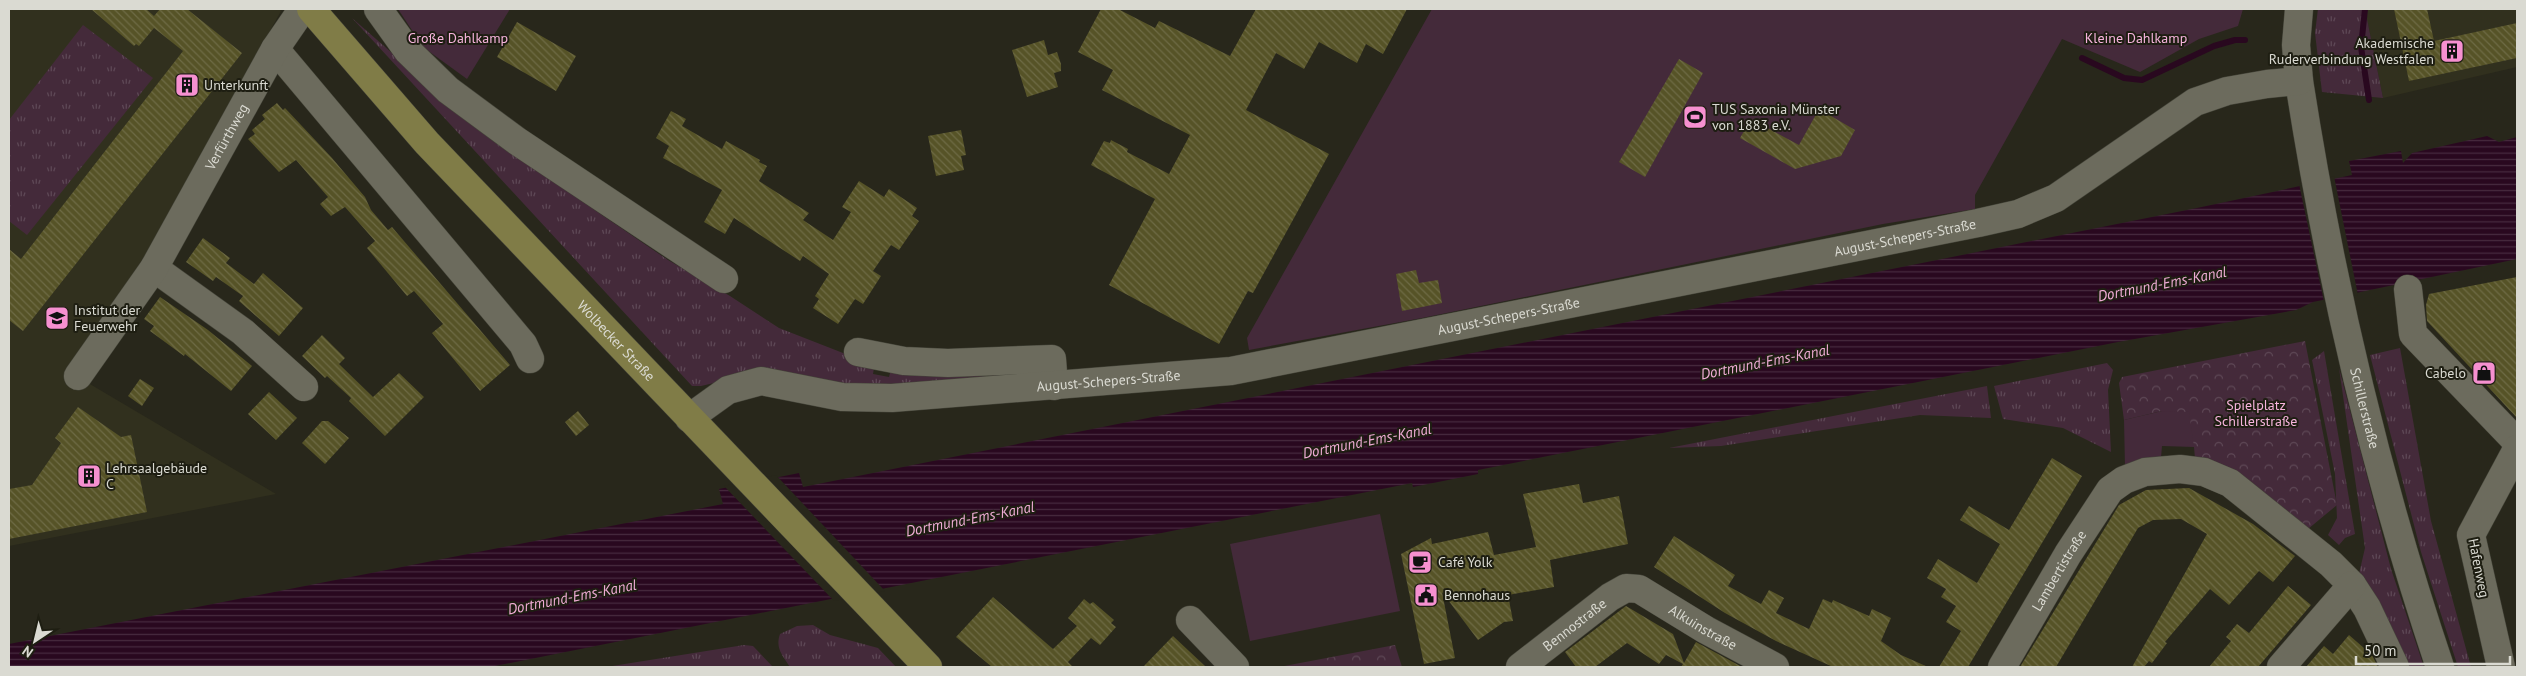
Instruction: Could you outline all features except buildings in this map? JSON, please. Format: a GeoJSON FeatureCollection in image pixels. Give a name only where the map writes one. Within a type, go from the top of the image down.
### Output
{"type":"FeatureCollection","features":[{"type":"Feature","properties":{"kind":"main road","name":"Wolbecker Straße"},"geometry":{"type":"LineString","coordinates":[[311,9],[427,143],[928,667]]}},
{"type":"Feature","properties":{"kind":"street","name":"Verfürthweg"},"geometry":{"type":"LineString","coordinates":[[78,376],[154,268],[275,50],[297,17],[306,9]]}},
{"type":"Feature","properties":{"kind":"street"},"geometry":{"type":"LineString","coordinates":[[378,9],[408,51],[448,90],[517,141],[724,279]]}},
{"type":"Feature","properties":{"kind":"street","name":"Schillerstraße"},"geometry":{"type":"LineString","coordinates":[[2299,9],[2296,45],[2299,81],[2346,326],[2407,568],[2440,667]]}},
{"type":"Feature","properties":{"kind":"street"},"geometry":{"type":"LineString","coordinates":[[275,50],[524,344],[530,360]]}},
{"type":"Feature","properties":{"kind":"street","name":"August-Schepers-Straße"},"geometry":{"type":"LineString","coordinates":[[689,418],[728,390],[761,381],[830,395],[892,398],[1232,371],[2018,214],[2056,198],[2195,102],[2227,91],[2299,81]]}},
{"type":"Feature","properties":{"kind":"street"},"geometry":{"type":"LineString","coordinates":[[154,268],[243,332],[304,387]]}},
{"type":"Feature","properties":{"kind":"street"},"geometry":{"type":"LineString","coordinates":[[2408,289],[2412,334],[2517,442]]}},
{"type":"Feature","properties":{"kind":"street"},"geometry":{"type":"LineString","coordinates":[[858,352],[904,361],[948,364],[1052,359],[1054,386]]}},
{"type":"Feature","properties":{"kind":"street","name":"Hafenweg"},"geometry":{"type":"LineString","coordinates":[[2500,667],[2471,535],[2517,449]]}},
{"type":"Feature","properties":{"kind":"street","name":"Lambertistraße"},"geometry":{"type":"LineString","coordinates":[[2002,667],[2100,503],[2110,490],[2124,480],[2145,472],[2162,469],[2192,470],[2217,476],[2243,491],[2331,564],[2352,585]]}},
{"type":"Feature","properties":{"kind":"street"},"geometry":{"type":"LineString","coordinates":[[2281,667],[2352,585],[2367,608],[2395,667]]}},
{"type":"Feature","properties":{"kind":"street","name":"Bennostraße"},"geometry":{"type":"LineString","coordinates":[[1520,667],[1610,598],[1620,591],[1632,587]]}},
{"type":"Feature","properties":{"kind":"street","name":"Alkuinstraße"},"geometry":{"type":"LineString","coordinates":[[1632,587],[1646,592],[1706,630],[1775,667]]}},
{"type":"Feature","properties":{"kind":"street"},"geometry":{"type":"LineString","coordinates":[[1190,620],[1235,667]]}},
{"type":"Feature","properties":{"kind":"shaded area","name":"Institut der Feuerwehr"},"geometry":{"type":"Polygon","coordinates":[[[9,9],[279,9],[281,11],[78,377],[276,494],[9,546],[9,9]]]}},
{"type":"Feature","properties":{"kind":"shaded area"},"geometry":{"type":"Polygon","coordinates":[[[2365,9],[2517,9],[2517,67],[2383,98],[2365,9]]]}},
{"type":"Feature","properties":{"kind":"green space","name":"Große Dahlkamp"},"geometry":{"type":"Polygon","coordinates":[[[398,9],[510,9],[467,79],[423,47],[398,9]]]}},
{"type":"Feature","properties":{"kind":"green space","name":"TUS Saxonia Münster von 1883 e.V."},"geometry":{"type":"Polygon","coordinates":[[[1432,9],[2243,9],[2238,26],[2199,39],[2140,72],[2062,39],[1975,195],[1975,209],[1883,224],[1422,318],[1249,350],[1247,338],[1432,9]]]}},
{"type":"Feature","properties":{"kind":"green space"},"geometry":{"type":"Polygon","coordinates":[[[2318,9],[2365,9],[2383,98],[2322,92],[2315,33],[2318,9]]]}},
{"type":"Feature","properties":{"kind":"green space"},"geometry":{"type":"Polygon","coordinates":[[[352,18],[489,138],[668,260],[730,296],[779,328],[843,353],[875,361],[873,374],[889,377],[892,365],[1049,373],[891,387],[718,382],[692,386],[352,18]]]}},
{"type":"Feature","properties":{"kind":"green space"},"geometry":{"type":"Polygon","coordinates":[[[83,25],[153,78],[27,235],[9,221],[9,120],[83,25]]]}},
{"type":"Feature","properties":{"kind":"green space","name":"Spielplatz Schillerstraße"},"geometry":{"type":"Polygon","coordinates":[[[2305,341],[2337,505],[2308,529],[2269,496],[2241,477],[2227,469],[2195,458],[2194,447],[2162,411],[2124,420],[2119,383],[2122,377],[2305,341]]]}},
{"type":"Feature","properties":{"kind":"green space"},"geometry":{"type":"Polygon","coordinates":[[[2400,348],[2431,521],[2471,667],[2458,667],[2421,552],[2370,355],[2400,348]]]}},
{"type":"Feature","properties":{"kind":"green space"},"geometry":{"type":"Polygon","coordinates":[[[2324,351],[2355,534],[2345,538],[2339,545],[2328,535],[2337,518],[2335,474],[2312,360],[2324,351]]]}},
{"type":"Feature","properties":{"kind":"green space"},"geometry":{"type":"Polygon","coordinates":[[[2107,363],[2113,370],[2108,390],[2111,452],[2063,428],[2003,419],[1994,386],[2107,363]]]}},
{"type":"Feature","properties":{"kind":"green space"},"geometry":{"type":"Polygon","coordinates":[[[2339,368],[2391,569],[2424,667],[2409,667],[2388,619],[2359,574],[2365,548],[2339,368]]]}},
{"type":"Feature","properties":{"kind":"green space"},"geometry":{"type":"Polygon","coordinates":[[[1987,386],[1991,418],[1920,415],[1721,446],[1669,448],[1987,386]]]}},
{"type":"Feature","properties":{"kind":"green space"},"geometry":{"type":"Polygon","coordinates":[[[2162,411],[2189,412],[2194,447],[2162,446],[2161,458],[2125,468],[2124,420],[2162,411]]]}},
{"type":"Feature","properties":{"kind":"green space"},"geometry":{"type":"Polygon","coordinates":[[[1380,514],[1400,611],[1250,641],[1230,544],[1380,514]]]}},
{"type":"Feature","properties":{"kind":"green space"},"geometry":{"type":"Polygon","coordinates":[[[813,625],[830,635],[878,648],[896,667],[790,667],[779,648],[780,634],[797,626],[813,625]]]}},
{"type":"Feature","properties":{"kind":"green space"},"geometry":{"type":"Polygon","coordinates":[[[744,645],[753,646],[773,667],[606,667],[744,645]]]}},
{"type":"Feature","properties":{"kind":"green space"},"geometry":{"type":"Polygon","coordinates":[[[1395,645],[1402,667],[1279,667],[1395,645]]]}},
{"type":"Feature","properties":{"kind":"water","name":"Dortmund-Ems-Kanal"},"geometry":{"type":"Polygon","coordinates":[[[2487,136],[2499,142],[2517,137],[2517,259],[2313,302],[2296,310],[2118,342],[1478,470],[1478,474],[1413,487],[1412,483],[490,667],[9,667],[9,644],[723,504],[719,489],[799,473],[803,487],[2197,208],[2352,175],[2349,161],[2401,151],[2403,163],[2412,153],[2487,136]]]}},
{"type":"Feature","properties":{"kind":"pier"},"geometry":{"type":"Polygon","coordinates":[[[2334,176],[2358,295],[2324,302],[2299,184],[2334,176]]]}},
{"type":"Feature","properties":{"kind":"pier"},"geometry":{"type":"Polygon","coordinates":[[[776,475],[885,591],[834,601],[724,486],[776,475]]]}},
{"type":"Feature","properties":{"kind":"waterway"},"geometry":{"type":"LineString","coordinates":[[2365,9],[2361,47],[2369,100]]}},
{"type":"Feature","properties":{"kind":"waterway"},"geometry":{"type":"LineString","coordinates":[[2082,58],[2124,78],[2142,80],[2214,46],[2235,40],[2245,40]]}},
{"type":"Feature","properties":{"kind":"place","name":"Akademische Ruderverbindung Westfalen"},"geometry":{"type":"Point","coordinates":[2452,51]}},
{"type":"Feature","properties":{"kind":"place","name":"Unterkunft"},"geometry":{"type":"Point","coordinates":[187,85]}},
{"type":"Feature","properties":{"kind":"place","name":"TUS Saxonia Münster von 1883 e.V."},"geometry":{"type":"Point","coordinates":[1695,117]}},
{"type":"Feature","properties":{"kind":"place","name":"Institut der Feuerwehr"},"geometry":{"type":"Point","coordinates":[57,318]}},
{"type":"Feature","properties":{"kind":"place","name":"Cabelo"},"geometry":{"type":"Point","coordinates":[2484,373]}},
{"type":"Feature","properties":{"kind":"place","name":"Lehrsaalgebäude C"},"geometry":{"type":"Point","coordinates":[89,476]}},
{"type":"Feature","properties":{"kind":"place","name":"Café Yolk"},"geometry":{"type":"Point","coordinates":[1420,562]}},
{"type":"Feature","properties":{"kind":"place","name":"Bennohaus"},"geometry":{"type":"Point","coordinates":[1426,595]}},
{"type":"Feature","properties":{"kind":"park label","name":"Kleine Dahlkamp"},"geometry":{"type":"Point","coordinates":[2136,38]}}]}
